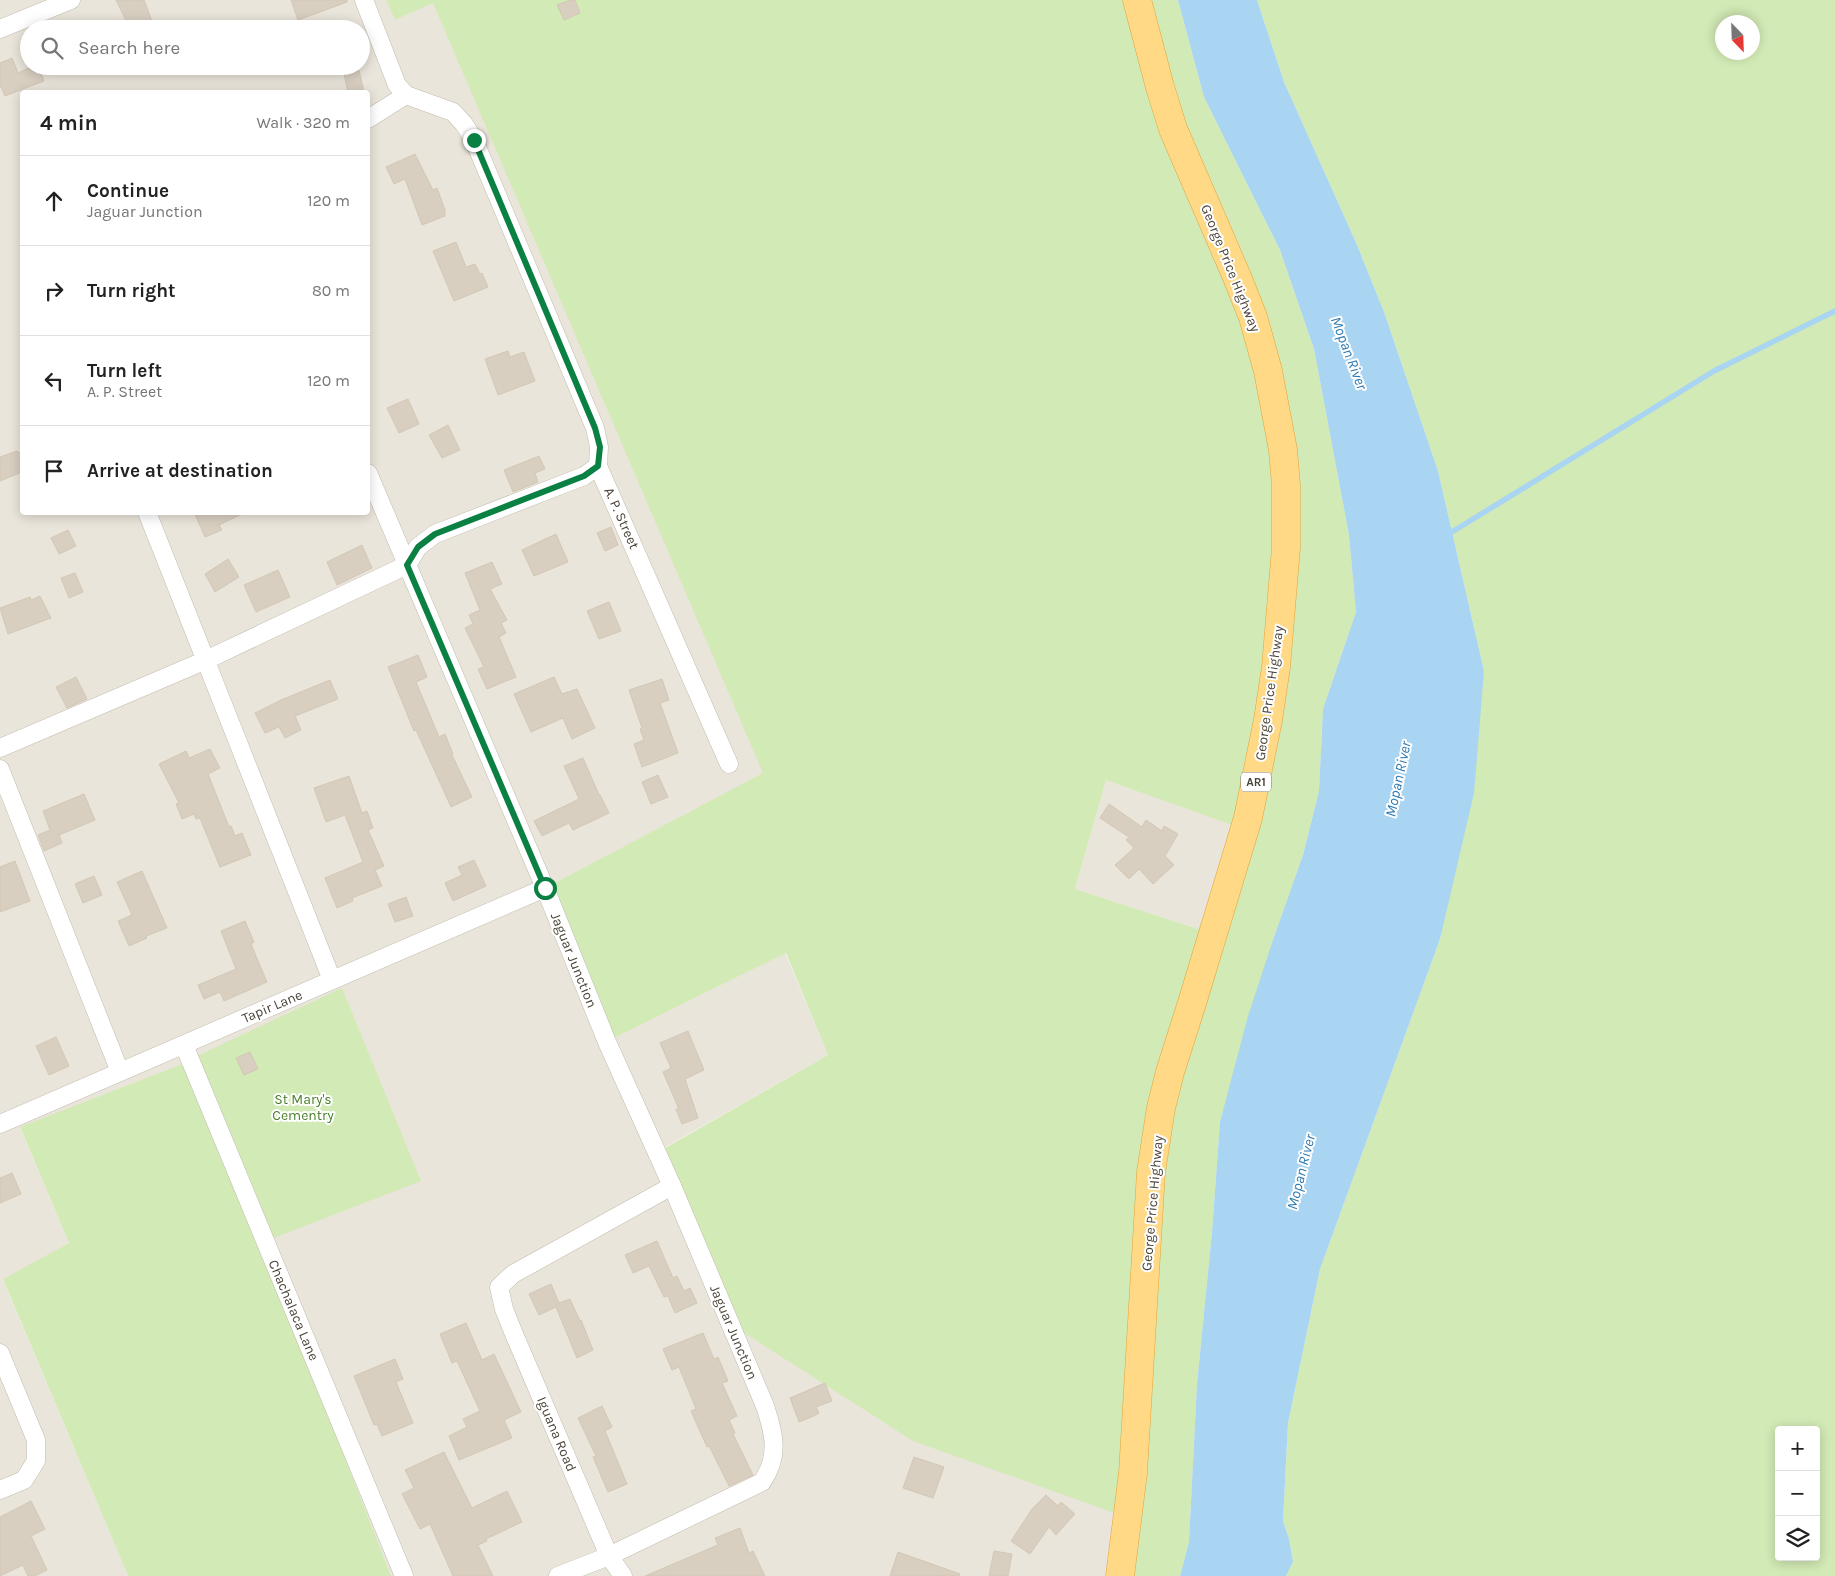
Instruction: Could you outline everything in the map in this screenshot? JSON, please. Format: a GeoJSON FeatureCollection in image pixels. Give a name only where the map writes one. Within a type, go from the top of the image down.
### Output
{"type":"FeatureCollection","features":[{"type":"Feature","properties":{"kind":"highway","name":"George Price Highway"},"geometry":{"type":"LineString","coordinates":[[1120,1576],[1133,1473],[1151,1172],[1161,1108],[1170,1072],[1250,808],[1268,720],[1276,667],[1286,548],[1284,450],[1268,371],[1253,317],[1173,129],[1137,0]]}},
{"type":"Feature","properties":{"kind":"street"},"geometry":{"type":"LineString","coordinates":[[0,29],[52,4],[71,0]]}},
{"type":"Feature","properties":{"kind":"street"},"geometry":{"type":"LineString","coordinates":[[364,0],[391,72],[397,85],[406,94],[370,118]]}},
{"type":"Feature","properties":{"kind":"street","name":"A. P. Street"},"geometry":{"type":"LineString","coordinates":[[406,94],[453,112],[464,124],[474,140],[595,428],[600,447],[598,466],[729,764]]}},
{"type":"Feature","properties":{"kind":"street"},"geometry":{"type":"LineString","coordinates":[[0,748],[206,660],[407,565],[418,547],[435,534],[584,476],[598,466]]}},
{"type":"Feature","properties":{"kind":"street","name":"Jaguar Junction"},"geometry":{"type":"LineString","coordinates":[[370,478],[545,888],[607,1042],[672,1186],[765,1406],[772,1427],[774,1448],[770,1470],[762,1482],[609,1556]]}},
{"type":"Feature","properties":{"kind":"street"},"geometry":{"type":"LineString","coordinates":[[148,515],[332,980]]}},
{"type":"Feature","properties":{"kind":"street"},"geometry":{"type":"LineString","coordinates":[[0,769],[120,1072]]}},
{"type":"Feature","properties":{"kind":"street","name":"Tapir Lane"},"geometry":{"type":"LineString","coordinates":[[0,1124],[545,888]]}},
{"type":"Feature","properties":{"kind":"street","name":"Chachalaca Lane"},"geometry":{"type":"LineString","coordinates":[[184,1045],[404,1576]]}},
{"type":"Feature","properties":{"kind":"street","name":"Iguana Road"},"geometry":{"type":"LineString","coordinates":[[623,1576],[609,1556],[514,1334],[504,1309],[499,1287],[513,1274],[672,1186]]}},
{"type":"Feature","properties":{"kind":"street"},"geometry":{"type":"LineString","coordinates":[[0,1353],[36,1440],[36,1461],[24,1480],[0,1490]]}},
{"type":"Feature","properties":{"kind":"street"},"geometry":{"type":"LineString","coordinates":[[558,1576],[609,1556]]}},
{"type":"Feature","properties":{"kind":"shaded area"},"geometry":{"type":"Polygon","coordinates":[[[0,0],[386,0],[395,20],[433,2],[764,773],[547,887],[614,1038],[785,953],[828,1055],[660,1150],[1053,1490],[1117,1514],[1109,1576],[391,1576],[190,1061],[20,1128],[69,1243],[3,1280],[128,1576],[0,1576],[0,0]]]}},
{"type":"Feature","properties":{"kind":"shaded area"},"geometry":{"type":"Polygon","coordinates":[[[1106,779],[1236,826],[1198,929],[1075,889],[1106,779]]]}},
{"type":"Feature","properties":{"kind":"green space"},"geometry":{"type":"Polygon","coordinates":[[[386,0],[1178,0],[1204,97],[1280,250],[1314,349],[1349,535],[1356,612],[1323,709],[1319,791],[1303,855],[1275,934],[1220,1122],[1212,1232],[1197,1384],[1189,1542],[1180,1576],[1109,1576],[1117,1514],[913,1441],[743,1332],[660,1151],[828,1055],[786,953],[614,1038],[547,887],[763,773],[433,3],[395,20],[386,0]],[[1106,780],[1075,889],[1198,929],[1214,889],[1235,826],[1106,780]]]}},
{"type":"Feature","properties":{"kind":"green space"},"geometry":{"type":"Polygon","coordinates":[[[1257,0],[1835,0],[1835,1576],[1286,1576],[1293,1562],[1289,1539],[1283,1521],[1288,1423],[1320,1269],[1440,939],[1484,671],[1438,471],[1384,312],[1357,245],[1284,82],[1257,0]]]}},
{"type":"Feature","properties":{"kind":"green space","name":"St Mary's Cementry"},"geometry":{"type":"Polygon","coordinates":[[[342,988],[421,1181],[271,1239],[195,1057],[342,988]]]}},
{"type":"Feature","properties":{"kind":"green space"},"geometry":{"type":"Polygon","coordinates":[[[190,1061],[391,1576],[128,1576],[3,1279],[69,1243],[20,1127],[190,1061]]]}},
{"type":"Feature","properties":{"kind":"water","name":"Mopan River"},"geometry":{"type":"Polygon","coordinates":[[[1178,0],[1257,0],[1284,82],[1357,245],[1384,312],[1438,471],[1484,671],[1474,793],[1440,939],[1320,1269],[1288,1423],[1283,1521],[1289,1539],[1293,1562],[1286,1576],[1180,1576],[1189,1542],[1197,1384],[1212,1232],[1220,1122],[1248,1016],[1303,855],[1319,791],[1323,709],[1356,612],[1349,535],[1314,349],[1280,250],[1204,97],[1178,0]]]}},
{"type":"Feature","properties":{"kind":"building"},"geometry":{"type":"Polygon","coordinates":[[[116,0],[144,0],[152,20],[126,20],[116,0]]]}},
{"type":"Feature","properties":{"kind":"building"},"geometry":{"type":"Polygon","coordinates":[[[291,0],[347,0],[347,2],[298,20],[291,0]]]}},
{"type":"Feature","properties":{"kind":"building"},"geometry":{"type":"Polygon","coordinates":[[[575,0],[580,13],[564,20],[557,5],[575,0]]]}},
{"type":"Feature","properties":{"kind":"building"},"geometry":{"type":"Polygon","coordinates":[[[12,58],[20,75],[42,75],[44,81],[5,96],[0,85],[0,63],[12,58]]]}},
{"type":"Feature","properties":{"kind":"building"},"geometry":{"type":"Polygon","coordinates":[[[344,75],[360,75],[364,90],[348,90],[344,75]]]}},
{"type":"Feature","properties":{"kind":"building"},"geometry":{"type":"Polygon","coordinates":[[[415,154],[433,190],[437,188],[445,210],[445,216],[422,225],[405,179],[394,184],[386,167],[415,154]]]}},
{"type":"Feature","properties":{"kind":"building"},"geometry":{"type":"Polygon","coordinates":[[[456,242],[466,267],[475,264],[480,274],[482,273],[488,287],[454,301],[433,251],[456,242]]]}},
{"type":"Feature","properties":{"kind":"building"},"geometry":{"type":"Polygon","coordinates":[[[508,351],[510,357],[524,352],[535,381],[498,395],[485,359],[508,351]]]}},
{"type":"Feature","properties":{"kind":"building"},"geometry":{"type":"Polygon","coordinates":[[[408,399],[419,424],[399,433],[387,408],[408,399]]]}},
{"type":"Feature","properties":{"kind":"building"},"geometry":{"type":"Polygon","coordinates":[[[448,425],[460,450],[442,458],[429,435],[448,425]]]}},
{"type":"Feature","properties":{"kind":"building"},"geometry":{"type":"Polygon","coordinates":[[[17,451],[20,452],[20,473],[0,481],[0,457],[17,451]]]}},
{"type":"Feature","properties":{"kind":"building"},"geometry":{"type":"Polygon","coordinates":[[[539,456],[545,469],[535,473],[538,482],[513,492],[504,470],[539,456]]]}},
{"type":"Feature","properties":{"kind":"building"},"geometry":{"type":"Polygon","coordinates":[[[195,515],[240,515],[219,525],[222,530],[205,537],[195,515]]]}},
{"type":"Feature","properties":{"kind":"building"},"geometry":{"type":"Polygon","coordinates":[[[611,527],[618,545],[605,551],[597,533],[611,527]]]}},
{"type":"Feature","properties":{"kind":"building"},"geometry":{"type":"Polygon","coordinates":[[[68,530],[76,546],[59,554],[51,538],[68,530]]]}},
{"type":"Feature","properties":{"kind":"building"},"geometry":{"type":"Polygon","coordinates":[[[556,534],[568,562],[534,576],[522,550],[556,534]]]}},
{"type":"Feature","properties":{"kind":"building"},"geometry":{"type":"Polygon","coordinates":[[[362,545],[372,568],[337,585],[327,562],[362,545]]]}},
{"type":"Feature","properties":{"kind":"building"},"geometry":{"type":"Polygon","coordinates":[[[228,559],[239,577],[215,592],[205,574],[228,559]]]}},
{"type":"Feature","properties":{"kind":"building"},"geometry":{"type":"Polygon","coordinates":[[[492,562],[502,584],[490,589],[507,620],[501,623],[506,633],[499,637],[516,677],[487,689],[478,669],[484,667],[465,628],[473,624],[469,615],[480,610],[465,573],[492,562]]]}},
{"type":"Feature","properties":{"kind":"building"},"geometry":{"type":"Polygon","coordinates":[[[278,570],[290,597],[256,612],[244,585],[278,570]]]}},
{"type":"Feature","properties":{"kind":"building"},"geometry":{"type":"Polygon","coordinates":[[[75,573],[83,592],[69,598],[61,578],[75,573]]]}},
{"type":"Feature","properties":{"kind":"building"},"geometry":{"type":"Polygon","coordinates":[[[40,596],[51,618],[8,634],[0,608],[30,597],[31,600],[40,596]]]}},
{"type":"Feature","properties":{"kind":"building"},"geometry":{"type":"Polygon","coordinates":[[[609,602],[621,631],[599,639],[587,611],[609,602]]]}},
{"type":"Feature","properties":{"kind":"building"},"geometry":{"type":"Polygon","coordinates":[[[418,655],[427,677],[416,682],[439,737],[445,734],[452,755],[472,797],[451,807],[416,730],[414,731],[388,667],[418,655]]]}},
{"type":"Feature","properties":{"kind":"building"},"geometry":{"type":"Polygon","coordinates":[[[76,677],[87,699],[67,708],[56,687],[76,677]]]}},
{"type":"Feature","properties":{"kind":"building"},"geometry":{"type":"Polygon","coordinates":[[[554,677],[562,694],[577,689],[595,728],[572,739],[563,718],[531,732],[514,694],[554,677]]]}},
{"type":"Feature","properties":{"kind":"building"},"geometry":{"type":"Polygon","coordinates":[[[662,679],[669,700],[660,703],[678,753],[642,767],[634,744],[644,740],[640,729],[642,728],[629,690],[662,679]]]}},
{"type":"Feature","properties":{"kind":"building"},"geometry":{"type":"Polygon","coordinates":[[[330,680],[338,699],[295,716],[301,730],[285,738],[279,727],[265,733],[255,713],[330,680]]]}},
{"type":"Feature","properties":{"kind":"building"},"geometry":{"type":"Polygon","coordinates":[[[210,749],[220,768],[208,774],[229,827],[231,826],[235,836],[242,833],[251,855],[220,867],[200,818],[196,819],[194,814],[182,819],[176,804],[179,803],[159,764],[186,751],[189,758],[210,749]]]}},
{"type":"Feature","properties":{"kind":"building"},"geometry":{"type":"Polygon","coordinates":[[[583,758],[609,813],[573,830],[569,823],[542,836],[534,821],[579,799],[564,766],[583,758]]]}},
{"type":"Feature","properties":{"kind":"building"},"geometry":{"type":"Polygon","coordinates":[[[658,775],[668,797],[651,804],[642,782],[658,775]]]}},
{"type":"Feature","properties":{"kind":"building"},"geometry":{"type":"Polygon","coordinates":[[[349,776],[362,813],[367,811],[373,828],[368,830],[384,866],[375,870],[382,886],[352,898],[353,901],[337,908],[325,878],[363,862],[345,815],[326,822],[314,788],[349,776]]]}},
{"type":"Feature","properties":{"kind":"building"},"geometry":{"type":"Polygon","coordinates":[[[84,794],[95,820],[59,835],[62,843],[44,851],[38,835],[50,830],[43,811],[84,794]]]}},
{"type":"Feature","properties":{"kind":"building"},"geometry":{"type":"Polygon","coordinates":[[[1109,804],[1142,827],[1146,820],[1162,831],[1164,826],[1178,834],[1165,856],[1174,865],[1153,884],[1139,869],[1129,879],[1115,865],[1134,848],[1126,840],[1129,837],[1100,818],[1109,804]]]}},
{"type":"Feature","properties":{"kind":"building"},"geometry":{"type":"Polygon","coordinates":[[[474,860],[486,886],[453,901],[445,883],[462,875],[458,867],[474,860]]]}},
{"type":"Feature","properties":{"kind":"building"},"geometry":{"type":"Polygon","coordinates":[[[15,861],[30,901],[0,912],[0,867],[15,861]]]}},
{"type":"Feature","properties":{"kind":"building"},"geometry":{"type":"Polygon","coordinates":[[[142,871],[167,928],[146,936],[147,938],[129,946],[118,921],[132,915],[117,882],[142,871]]]}},
{"type":"Feature","properties":{"kind":"building"},"geometry":{"type":"Polygon","coordinates":[[[94,876],[102,895],[83,903],[75,884],[94,876]]]}},
{"type":"Feature","properties":{"kind":"building"},"geometry":{"type":"Polygon","coordinates":[[[406,897],[413,916],[395,922],[388,904],[406,897]]]}},
{"type":"Feature","properties":{"kind":"building"},"geometry":{"type":"Polygon","coordinates":[[[245,921],[254,942],[251,944],[267,982],[224,1001],[220,992],[204,999],[198,985],[236,969],[221,931],[245,921]]]}},
{"type":"Feature","properties":{"kind":"building"},"geometry":{"type":"Polygon","coordinates":[[[688,1031],[704,1070],[685,1079],[698,1118],[682,1124],[676,1109],[679,1109],[663,1072],[671,1068],[660,1043],[688,1031]]]}},
{"type":"Feature","properties":{"kind":"building"},"geometry":{"type":"Polygon","coordinates":[[[56,1037],[69,1066],[49,1075],[36,1046],[56,1037]]]}},
{"type":"Feature","properties":{"kind":"building"},"geometry":{"type":"Polygon","coordinates":[[[250,1052],[258,1069],[244,1075],[236,1058],[250,1052]]]}},
{"type":"Feature","properties":{"kind":"building"},"geometry":{"type":"Polygon","coordinates":[[[12,1173],[21,1194],[0,1203],[0,1178],[12,1173]]]}},
{"type":"Feature","properties":{"kind":"building"},"geometry":{"type":"Polygon","coordinates":[[[657,1241],[673,1278],[677,1276],[684,1291],[690,1288],[697,1303],[675,1313],[668,1296],[664,1297],[649,1266],[633,1273],[625,1255],[657,1241]]]}},
{"type":"Feature","properties":{"kind":"building"},"geometry":{"type":"Polygon","coordinates":[[[551,1284],[559,1303],[570,1299],[593,1350],[577,1358],[556,1307],[539,1315],[529,1294],[551,1284]]]}},
{"type":"Feature","properties":{"kind":"building"},"geometry":{"type":"Polygon","coordinates":[[[466,1323],[482,1360],[494,1354],[521,1412],[504,1420],[512,1438],[459,1460],[449,1436],[467,1427],[463,1419],[480,1411],[457,1361],[452,1363],[440,1334],[466,1323]]]}},
{"type":"Feature","properties":{"kind":"building"},"geometry":{"type":"Polygon","coordinates":[[[703,1333],[714,1359],[718,1357],[728,1381],[722,1383],[737,1416],[729,1420],[735,1433],[733,1434],[753,1475],[729,1486],[709,1446],[707,1447],[691,1411],[696,1409],[679,1367],[672,1370],[663,1349],[703,1333]]]}},
{"type":"Feature","properties":{"kind":"building"},"geometry":{"type":"Polygon","coordinates":[[[395,1359],[403,1379],[396,1382],[413,1423],[382,1436],[377,1424],[374,1425],[354,1376],[395,1359]]]}},
{"type":"Feature","properties":{"kind":"building"},"geometry":{"type":"Polygon","coordinates":[[[825,1383],[832,1401],[816,1407],[819,1413],[799,1422],[790,1398],[825,1383]]]}},
{"type":"Feature","properties":{"kind":"building"},"geometry":{"type":"Polygon","coordinates":[[[602,1406],[612,1427],[605,1431],[627,1484],[608,1492],[593,1457],[596,1456],[578,1418],[602,1406]]]}},
{"type":"Feature","properties":{"kind":"building"},"geometry":{"type":"Polygon","coordinates":[[[444,1452],[472,1508],[507,1491],[522,1522],[486,1539],[487,1541],[478,1545],[493,1576],[453,1576],[430,1524],[420,1529],[402,1494],[414,1488],[405,1470],[444,1452]]]}},
{"type":"Feature","properties":{"kind":"building"},"geometry":{"type":"Polygon","coordinates":[[[914,1457],[944,1467],[933,1498],[903,1488],[914,1457]]]}},
{"type":"Feature","properties":{"kind":"building"},"geometry":{"type":"Polygon","coordinates":[[[1046,1495],[1058,1506],[1061,1502],[1075,1514],[1056,1535],[1049,1527],[1030,1554],[1011,1541],[1032,1509],[1046,1495]]]}},
{"type":"Feature","properties":{"kind":"building"},"geometry":{"type":"Polygon","coordinates":[[[31,1501],[45,1529],[31,1536],[47,1570],[35,1576],[28,1576],[23,1565],[0,1576],[0,1517],[31,1501]]]}},
{"type":"Feature","properties":{"kind":"building"},"geometry":{"type":"Polygon","coordinates":[[[740,1528],[749,1553],[753,1551],[765,1576],[645,1576],[718,1545],[715,1538],[740,1528]]]}},
{"type":"Feature","properties":{"kind":"building"},"geometry":{"type":"Polygon","coordinates":[[[994,1551],[1012,1554],[1008,1576],[989,1576],[994,1551]]]}},
{"type":"Feature","properties":{"kind":"building"},"geometry":{"type":"Polygon","coordinates":[[[898,1552],[960,1574],[959,1576],[890,1576],[898,1552]]]}},
{"type":"Feature","properties":{"kind":"waterway"},"geometry":{"type":"LineString","coordinates":[[1447,535],[1714,371],[1835,311]]}},
{"type":"Feature","properties":{"kind":"route"},"geometry":{"type":"LineString","coordinates":[[474,140],[595,428],[600,447],[598,466],[584,476],[435,534],[418,547],[407,565],[545,888]]}}]}
